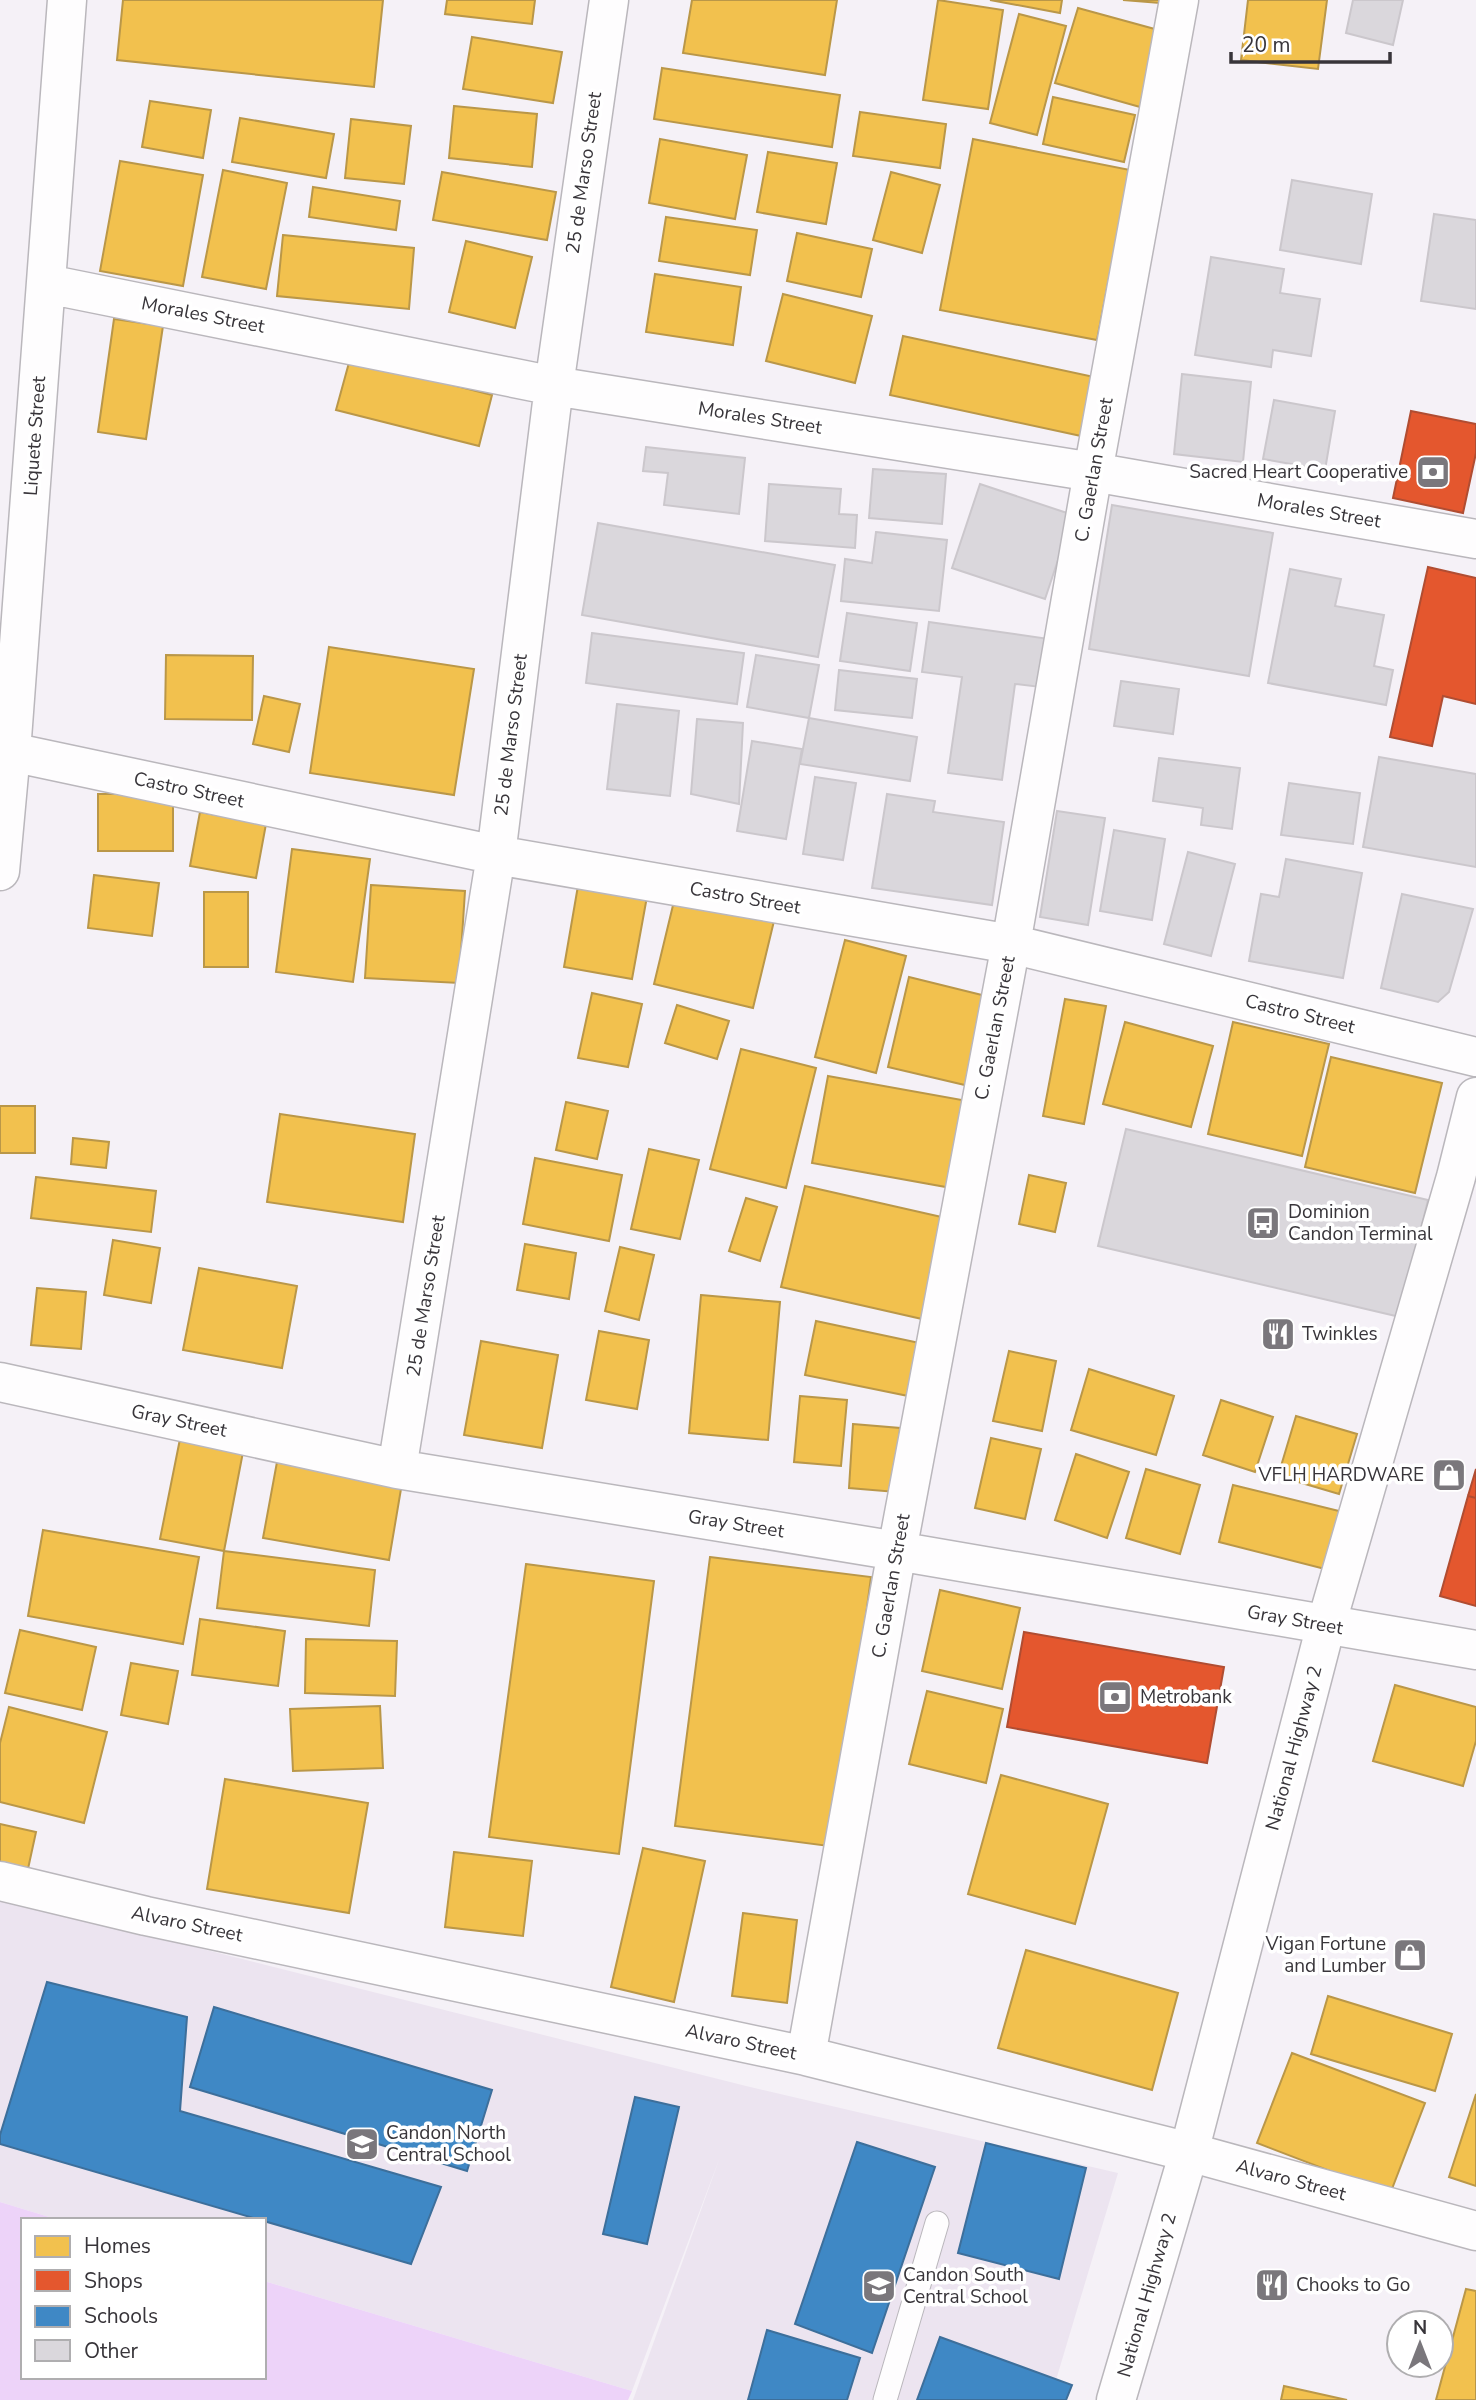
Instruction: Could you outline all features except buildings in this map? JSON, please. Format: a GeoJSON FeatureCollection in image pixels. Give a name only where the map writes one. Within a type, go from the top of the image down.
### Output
{"type":"FeatureCollection","features":[{"type":"Feature","properties":{"kind":"street","name":"Liquete Street"},"geometry":{"type":"LineString","coordinates":[[0,871],[68,0]]}},
{"type":"Feature","properties":{"kind":"street","name":"25 de Marso Street"},"geometry":{"type":"LineString","coordinates":[[397,1469],[496,855],[554,386],[609,0]]}},
{"type":"Feature","properties":{"kind":"street","name":"C. Gaerlan Street"},"geometry":{"type":"LineString","coordinates":[[806,2056],[1011,944],[1179,0]]}},
{"type":"Feature","properties":{"kind":"street","name":"Morales Street"},"geometry":{"type":"LineString","coordinates":[[47,284],[554,386],[1093,472],[1476,539]]}},
{"type":"Feature","properties":{"kind":"street","name":"Castro Street"},"geometry":{"type":"LineString","coordinates":[[11,752],[496,855],[1011,944],[1476,1057]]}},
{"type":"Feature","properties":{"kind":"street","name":"National Highway 2"},"geometry":{"type":"LineString","coordinates":[[1116,2400],[1189,2152],[1326,1625],[1452,1191],[1476,1097]]}},
{"type":"Feature","properties":{"kind":"street","name":"Gray Street"},"geometry":{"type":"LineString","coordinates":[[0,1382],[397,1469],[1476,1650]]}},
{"type":"Feature","properties":{"kind":"street","name":"Alvaro Street"},"geometry":{"type":"LineString","coordinates":[[0,1881],[146,1916],[806,2056],[1189,2152],[1476,2231]]}},
{"type":"Feature","properties":{"kind":"lane"},"geometry":{"type":"LineString","coordinates":[[885,2400],[937,2223]]}},
{"type":"Feature","properties":{"kind":"shaded area","name":"Candon North Central School"},"geometry":{"type":"Polygon","coordinates":[[[0,1898],[746,2086],[1118,2173],[1050,2400],[633,2400],[720,2157],[632,2391],[266,2282],[266,2218],[52,2218],[0,2202],[0,1898]]]}},
{"type":"Feature","properties":{"kind":"shaded area"},"geometry":{"type":"Polygon","coordinates":[[[0,2202],[52,2218],[21,2218],[21,2379],[266,2379],[266,2282],[632,2391],[628,2400],[0,2400],[0,2202]]]}},
{"type":"Feature","properties":{"kind":"place","name":"Sacred Heart Cooperative"},"geometry":{"type":"Point","coordinates":[1433,472]}},
{"type":"Feature","properties":{"kind":"place","name":"Dominion Candon Terminal"},"geometry":{"type":"Point","coordinates":[1263,1223]}},
{"type":"Feature","properties":{"kind":"place","name":"Twinkles"},"geometry":{"type":"Point","coordinates":[1278,1334]}},
{"type":"Feature","properties":{"kind":"place","name":"VFLH HARDWARE"},"geometry":{"type":"Point","coordinates":[1449,1475]}},
{"type":"Feature","properties":{"kind":"place","name":"Metrobank"},"geometry":{"type":"Point","coordinates":[1115,1697]}},
{"type":"Feature","properties":{"kind":"place","name":"Vigan Fortune and Lumber"},"geometry":{"type":"Point","coordinates":[1410,1955]}},
{"type":"Feature","properties":{"kind":"place","name":"Candon North Central School"},"geometry":{"type":"Point","coordinates":[362,2144]}},
{"type":"Feature","properties":{"kind":"place","name":"Chooks to Go"},"geometry":{"type":"Point","coordinates":[1272,2285]}},
{"type":"Feature","properties":{"kind":"place","name":"Candon South Central School"},"geometry":{"type":"Point","coordinates":[879,2286]}}]}
